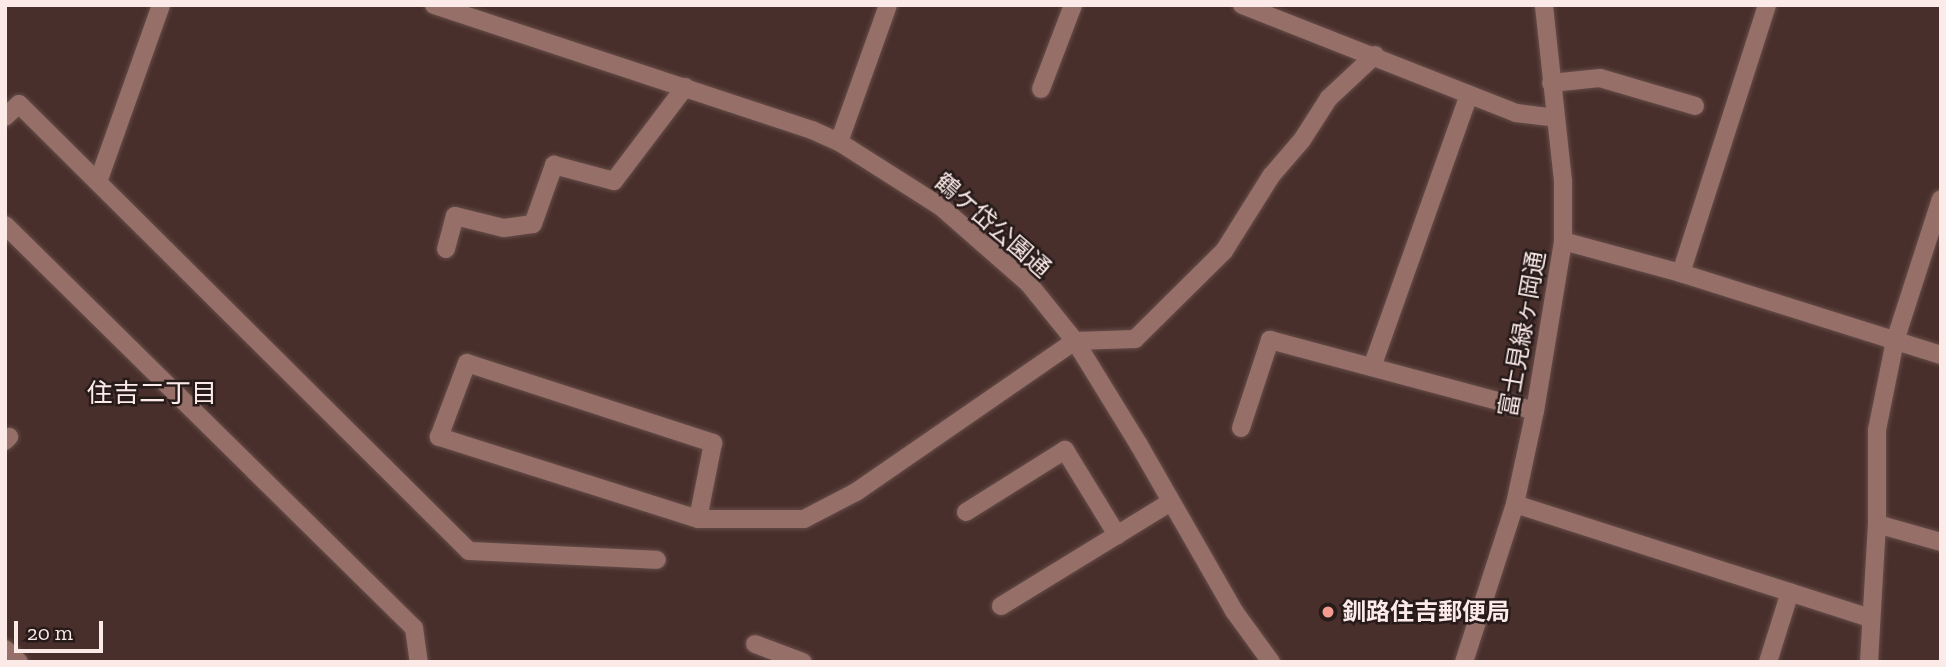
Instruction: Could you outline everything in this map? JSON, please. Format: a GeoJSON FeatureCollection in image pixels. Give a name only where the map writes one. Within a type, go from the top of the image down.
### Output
{"type":"FeatureCollection","features":[{"type":"Feature","properties":{"kind":"street"},"geometry":{"type":"LineString","coordinates":[[98,181],[161,5]]}},
{"type":"Feature","properties":{"kind":"street","name":"鶴ケ岱公園通"},"geometry":{"type":"LineString","coordinates":[[434,5],[470,11],[839,142],[940,205],[1029,284],[1075,341],[1234,611],[1271,662]]}},
{"type":"Feature","properties":{"kind":"street"},"geometry":{"type":"LineString","coordinates":[[839,142],[888,5]]}},
{"type":"Feature","properties":{"kind":"street"},"geometry":{"type":"LineString","coordinates":[[1041,89],[1073,5]]}},
{"type":"Feature","properties":{"kind":"street","name":"富士見緑ヶ岡通"},"geometry":{"type":"LineString","coordinates":[[1464,662],[1515,504],[1535,411],[1563,241],[1563,181],[1554,118],[1544,5]]}},
{"type":"Feature","properties":{"kind":"street"},"geometry":{"type":"LineString","coordinates":[[1681,273],[1767,5]]}},
{"type":"Feature","properties":{"kind":"street"},"geometry":{"type":"LineString","coordinates":[[1251,7],[1516,114],[1554,118]]}},
{"type":"Feature","properties":{"kind":"street"},"geometry":{"type":"LineString","coordinates":[[698,519],[713,443],[467,363],[439,437],[698,519],[804,519],[856,492],[1075,341],[1135,339],[1180,298],[1224,251],[1271,176],[1302,141],[1329,98],[1375,55]]}},
{"type":"Feature","properties":{"kind":"street"},"geometry":{"type":"LineString","coordinates":[[1551,83],[1600,78],[1695,106]]}},
{"type":"Feature","properties":{"kind":"street"},"geometry":{"type":"LineString","coordinates":[[446,249],[455,216],[504,228],[533,224],[554,165],[614,181],[685,87]]}},
{"type":"Feature","properties":{"kind":"street"},"geometry":{"type":"LineString","coordinates":[[1372,367],[1469,95]]}},
{"type":"Feature","properties":{"kind":"street"},"geometry":{"type":"LineString","coordinates":[[5,117],[19,104],[469,551],[657,560]]}},
{"type":"Feature","properties":{"kind":"street"},"geometry":{"type":"LineString","coordinates":[[1869,662],[1877,524],[1877,430],[1895,341],[1941,199]]}},
{"type":"Feature","properties":{"kind":"street"},"geometry":{"type":"LineString","coordinates":[[5,225],[414,628],[419,662]]}},
{"type":"Feature","properties":{"kind":"street"},"geometry":{"type":"LineString","coordinates":[[1563,241],[1681,273],[1941,355]]}},
{"type":"Feature","properties":{"kind":"street"},"geometry":{"type":"LineString","coordinates":[[1241,428],[1270,340],[1535,411]]}},
{"type":"Feature","properties":{"kind":"street"},"geometry":{"type":"LineString","coordinates":[[966,512],[1065,450],[1117,535]]}},
{"type":"Feature","properties":{"kind":"street"},"geometry":{"type":"LineString","coordinates":[[1001,606],[1171,502]]}},
{"type":"Feature","properties":{"kind":"street"},"geometry":{"type":"LineString","coordinates":[[1515,504],[1871,618]]}},
{"type":"Feature","properties":{"kind":"street"},"geometry":{"type":"LineString","coordinates":[[1877,524],[1941,542]]}},
{"type":"Feature","properties":{"kind":"street"},"geometry":{"type":"LineString","coordinates":[[1768,662],[1790,592]]}},
{"type":"Feature","properties":{"kind":"street"},"geometry":{"type":"LineString","coordinates":[[755,644],[803,662]]}},
{"type":"Feature","properties":{"kind":"street"},"geometry":{"type":"LineString","coordinates":[[5,649],[19,662]]}},
{"type":"Feature","properties":{"kind":"place","name":"釧路住吉郵便局"},"geometry":{"type":"Point","coordinates":[1328,612]}},
{"type":"Feature","properties":{"kind":"district","name":"住吉二丁目"},"geometry":{"type":"Point","coordinates":[152,394]}}]}
